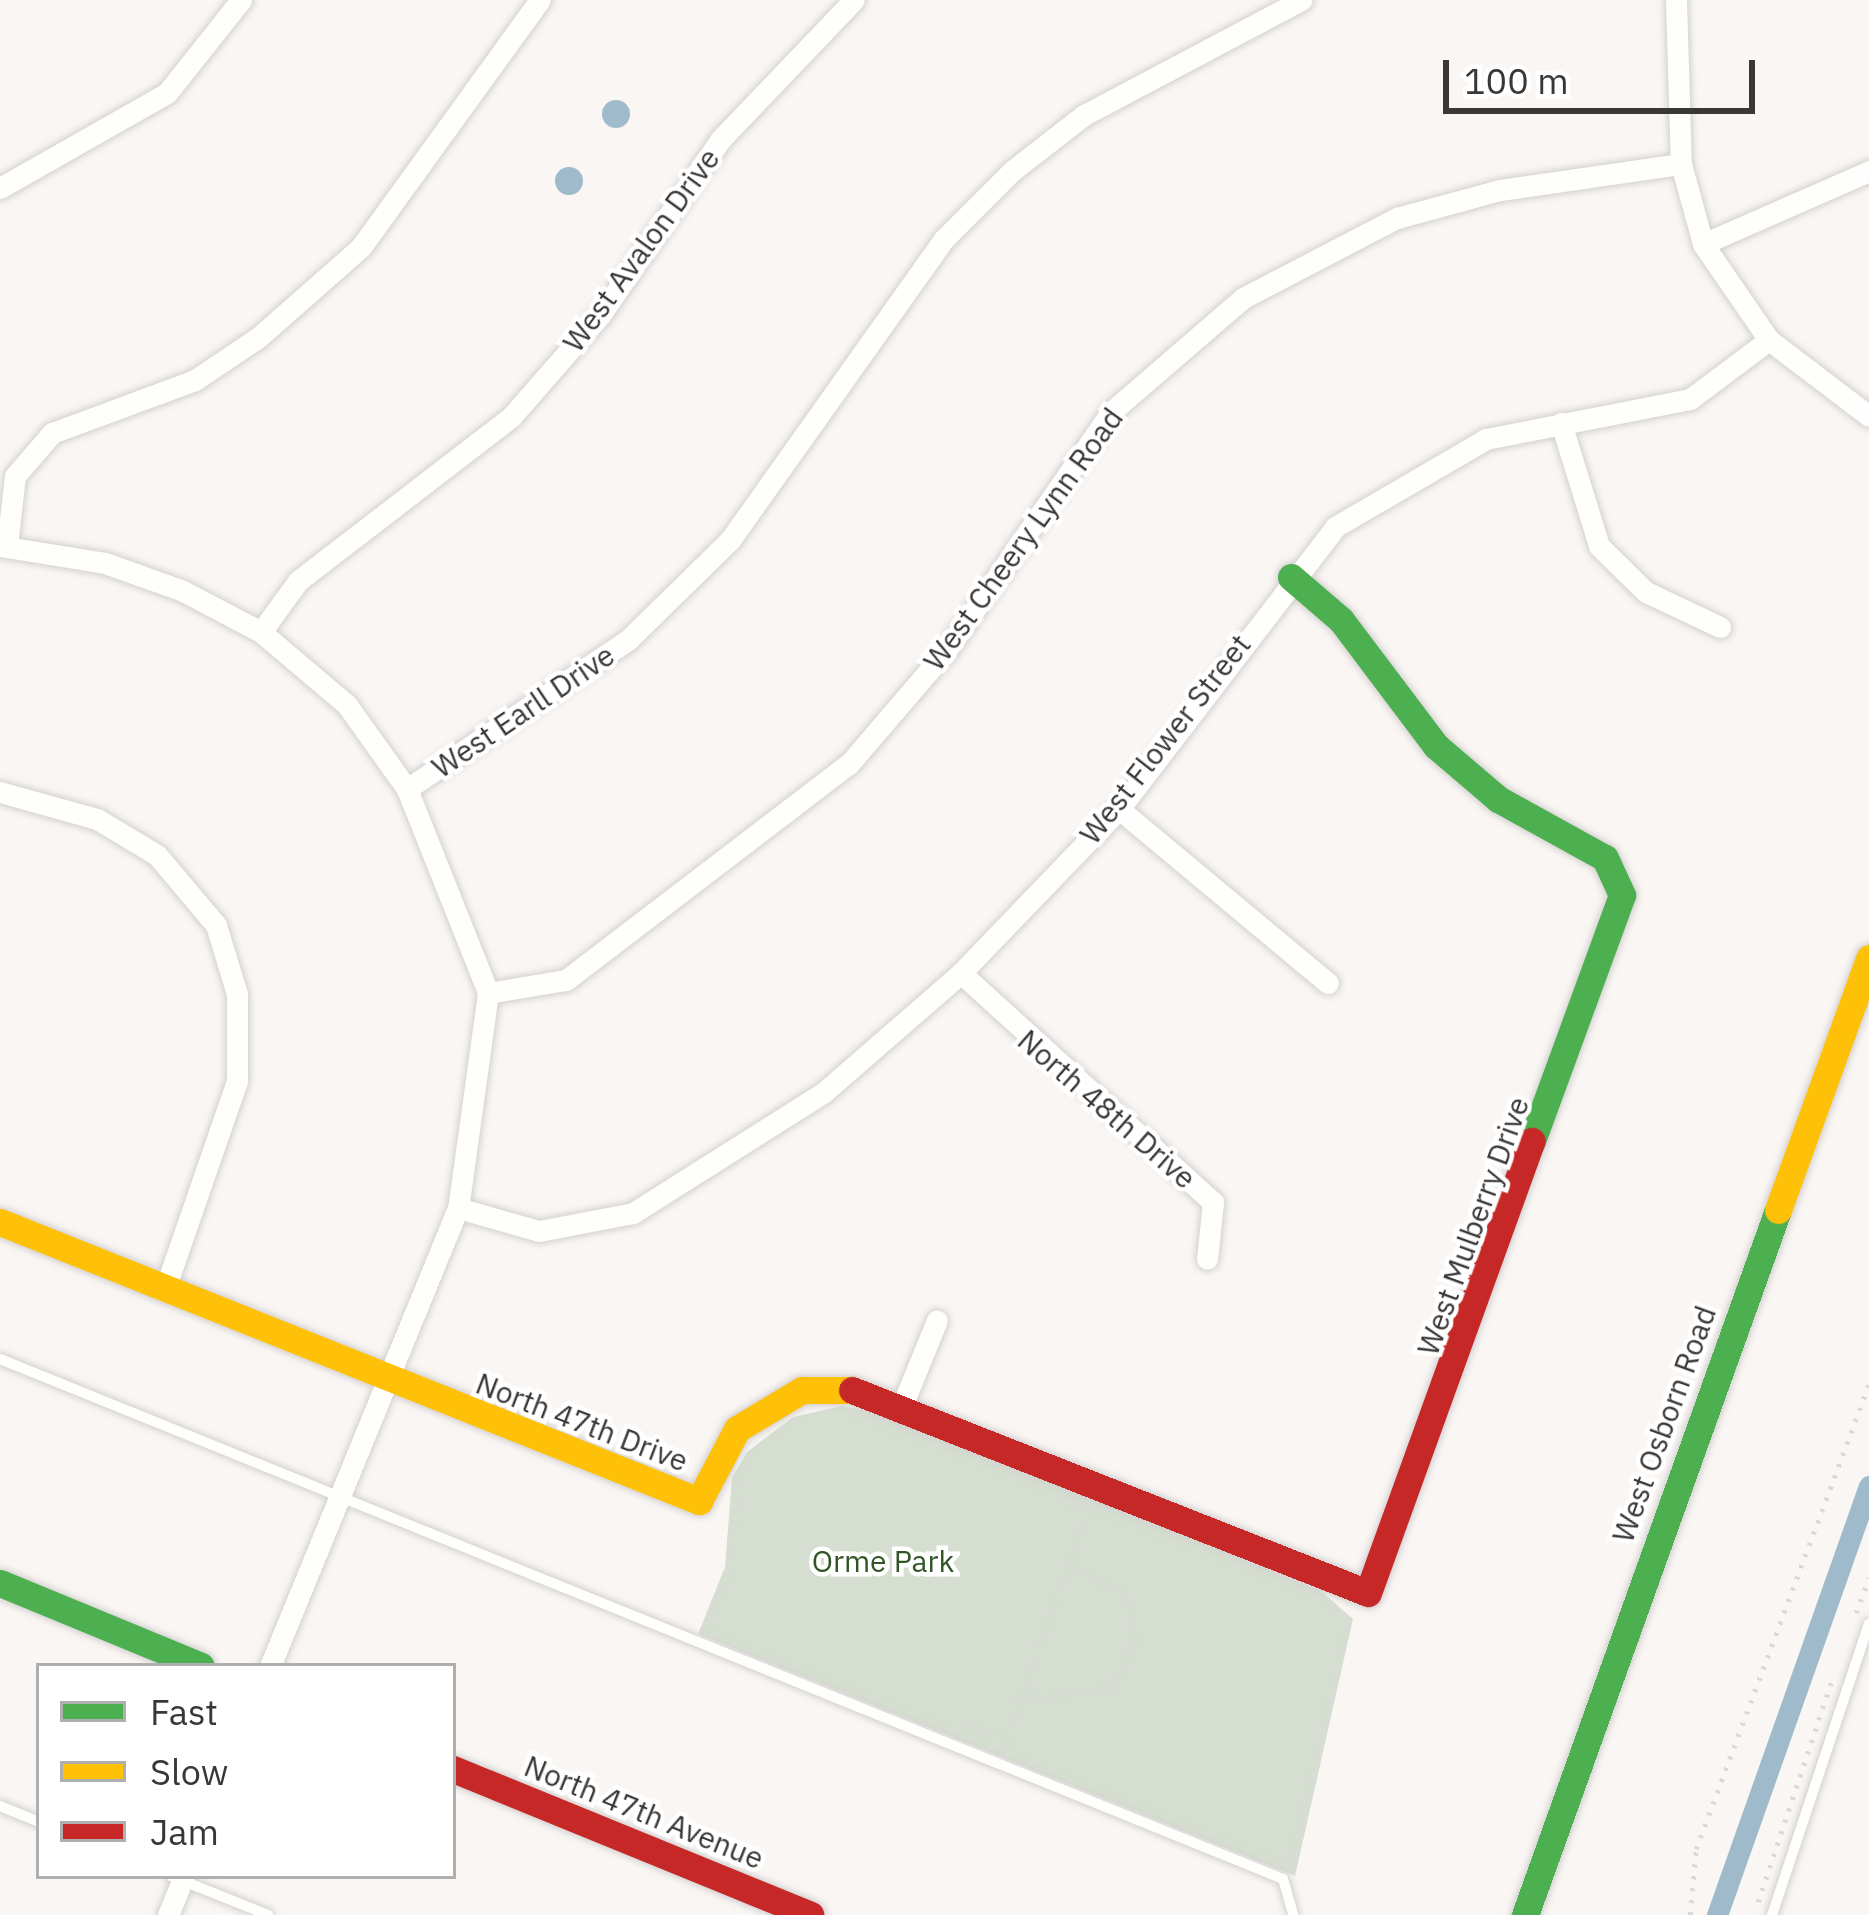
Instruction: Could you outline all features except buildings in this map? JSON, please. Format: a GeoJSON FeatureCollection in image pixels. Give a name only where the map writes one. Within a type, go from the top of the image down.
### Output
{"type":"FeatureCollection","features":[{"type":"Feature","properties":{"kind":"street"},"geometry":{"type":"LineString","coordinates":[[0,188],[167,93],[241,0]]}},
{"type":"Feature","properties":{"kind":"street"},"geometry":{"type":"LineString","coordinates":[[406,789],[347,705],[261,632],[155,579],[3,545],[16,476],[52,433],[195,380],[310,292],[426,166],[540,0]]}},
{"type":"Feature","properties":{"kind":"street","name":"West Avalon Drive"},"geometry":{"type":"LineString","coordinates":[[261,632],[298,581],[512,416],[601,314],[721,139],[854,0]]}},
{"type":"Feature","properties":{"kind":"street","name":"West Earll Drive"},"geometry":{"type":"LineString","coordinates":[[271,1663],[458,1208],[488,993],[406,789],[628,640],[730,540],[944,239],[1012,171],[1084,115],[1301,0]]}},
{"type":"Feature","properties":{"kind":"street"},"geometry":{"type":"LineString","coordinates":[[1676,0],[1681,164],[1703,244],[1769,340],[1869,416]]}},
{"type":"Feature","properties":{"kind":"street","name":"West Cheery Lynn Road"},"geometry":{"type":"LineString","coordinates":[[488,993],[566,980],[849,764],[946,651],[1111,412],[1243,298],[1397,218],[1500,190],[1681,164]]}},
{"type":"Feature","properties":{"kind":"street"},"geometry":{"type":"LineString","coordinates":[[1703,244],[1869,171]]}},
{"type":"Feature","properties":{"kind":"street","name":"West Flower Street"},"geometry":{"type":"LineString","coordinates":[[458,1208],[538,1231],[632,1214],[823,1093],[961,973],[1119,809],[1292,577],[1335,527],[1412,475],[1486,439],[1669,408],[1769,340]]}},
{"type":"Feature","properties":{"kind":"street"},"geometry":{"type":"LineString","coordinates":[[1561,423],[1599,546],[1646,592],[1720,627]]}},
{"type":"Feature","properties":{"kind":"street","name":"West Mulberry Drive"},"geometry":{"type":"LineString","coordinates":[[1292,577],[1341,620],[1436,746],[1498,799],[1605,858],[1618,878],[1624,910],[1368,1594]]}},
{"type":"Feature","properties":{"kind":"street"},"geometry":{"type":"LineString","coordinates":[[0,792],[80,812],[157,855],[216,925],[237,994],[237,1081],[165,1289]]}},
{"type":"Feature","properties":{"kind":"street"},"geometry":{"type":"LineString","coordinates":[[1119,809],[1328,982]]}},
{"type":"Feature","properties":{"kind":"street","name":"West Osborn Road"},"geometry":{"type":"LineString","coordinates":[[1525,1915],[1869,958]]}},
{"type":"Feature","properties":{"kind":"street","name":"North 48th Drive"},"geometry":{"type":"LineString","coordinates":[[961,973],[1213,1202],[1207,1259]]}},
{"type":"Feature","properties":{"kind":"street","name":"North 47th Drive"},"geometry":{"type":"LineString","coordinates":[[0,1222],[384,1380],[699,1502],[737,1430],[802,1390],[904,1401],[1103,1495],[1368,1594]]}},
{"type":"Feature","properties":{"kind":"street"},"geometry":{"type":"LineString","coordinates":[[904,1401],[937,1320]]}},
{"type":"Feature","properties":{"kind":"street"},"geometry":{"type":"LineString","coordinates":[[0,1582],[194,1663]]}},
{"type":"Feature","properties":{"kind":"street","name":"North 47th Avenue"},"geometry":{"type":"LineString","coordinates":[[456,1770],[810,1915]]}},
{"type":"Feature","properties":{"kind":"street"},"geometry":{"type":"LineString","coordinates":[[168,1915],[178,1879]]}},
{"type":"Feature","properties":{"kind":"lane"},"geometry":{"type":"LineString","coordinates":[[0,1359],[1282,1879],[1293,1915]]}},
{"type":"Feature","properties":{"kind":"lane"},"geometry":{"type":"LineString","coordinates":[[1772,1915],[1869,1624]]}},
{"type":"Feature","properties":{"kind":"lane"},"geometry":{"type":"LineString","coordinates":[[0,1806],[36,1821]]}},
{"type":"Feature","properties":{"kind":"lane"},"geometry":{"type":"LineString","coordinates":[[184,1879],[268,1915]]}},
{"type":"Feature","properties":{"kind":"path"},"geometry":{"type":"LineString","coordinates":[[1690,1915],[1696,1849],[1869,1383]]}},
{"type":"Feature","properties":{"kind":"path"},"geometry":{"type":"LineString","coordinates":[[703,1632],[729,1571],[739,1473]]}},
{"type":"Feature","properties":{"kind":"path"},"geometry":{"type":"LineString","coordinates":[[1062,1489],[1087,1515]]}},
{"type":"Feature","properties":{"kind":"path"},"geometry":{"type":"LineString","coordinates":[[1087,1515],[1103,1495]]}},
{"type":"Feature","properties":{"kind":"path"},"geometry":{"type":"LineString","coordinates":[[1000,1747],[1087,1515],[1103,1495]]}},
{"type":"Feature","properties":{"kind":"path"},"geometry":{"type":"LineString","coordinates":[[1015,1701],[1112,1688],[1135,1642],[1125,1594],[1068,1564]]}},
{"type":"Feature","properties":{"kind":"path"},"geometry":{"type":"LineString","coordinates":[[1853,1621],[1869,1579]]}},
{"type":"Feature","properties":{"kind":"path"},"geometry":{"type":"LineString","coordinates":[[1268,1860],[1289,1869],[1348,1622],[1311,1596]]}},
{"type":"Feature","properties":{"kind":"path"},"geometry":{"type":"LineString","coordinates":[[1757,1915],[1838,1663]]}},
{"type":"Feature","properties":{"kind":"path"},"geometry":{"type":"LineString","coordinates":[[967,1724],[1001,1738]]}},
{"type":"Feature","properties":{"kind":"green space","name":"Orme Park"},"geometry":{"type":"Polygon","coordinates":[[[842,1406],[893,1416],[1321,1591],[1353,1619],[1295,1876],[698,1634],[725,1567],[732,1478],[747,1452],[793,1417],[842,1406]]]}},
{"type":"Feature","properties":{"kind":"water"},"geometry":{"type":"Polygon","coordinates":[[[616,100],[626,104],[630,114],[626,124],[616,128],[606,124],[602,114],[606,104],[616,100]]]}},
{"type":"Feature","properties":{"kind":"water"},"geometry":{"type":"Polygon","coordinates":[[[569,167],[579,171],[583,181],[579,191],[569,195],[559,191],[555,181],[559,171],[569,167]]]}},
{"type":"Feature","properties":{"kind":"waterway"},"geometry":{"type":"LineString","coordinates":[[1717,1915],[1869,1486]]}},
{"type":"Feature","properties":{"kind":"traffic: fast"},"geometry":{"type":"LineString","coordinates":[[1291,577],[1341,620],[1436,746],[1498,799],[1605,858],[1622,895],[1532,1141]]}},
{"type":"Feature","properties":{"kind":"traffic: fast"},"geometry":{"type":"LineString","coordinates":[[1525,1915],[1778,1210]]}},
{"type":"Feature","properties":{"kind":"traffic: fast"},"geometry":{"type":"LineString","coordinates":[[0,1583],[194,1663]]}},
{"type":"Feature","properties":{"kind":"traffic: slow"},"geometry":{"type":"LineString","coordinates":[[1778,1210],[1869,958]]}},
{"type":"Feature","properties":{"kind":"traffic: slow"},"geometry":{"type":"LineString","coordinates":[[0,1222],[699,1501],[737,1429],[802,1390],[852,1390]]}},
{"type":"Feature","properties":{"kind":"traffic: jam"},"geometry":{"type":"LineString","coordinates":[[852,1390],[1368,1593],[1532,1141]]}},
{"type":"Feature","properties":{"kind":"traffic: jam"},"geometry":{"type":"LineString","coordinates":[[456,1770],[810,1915]]}}]}
